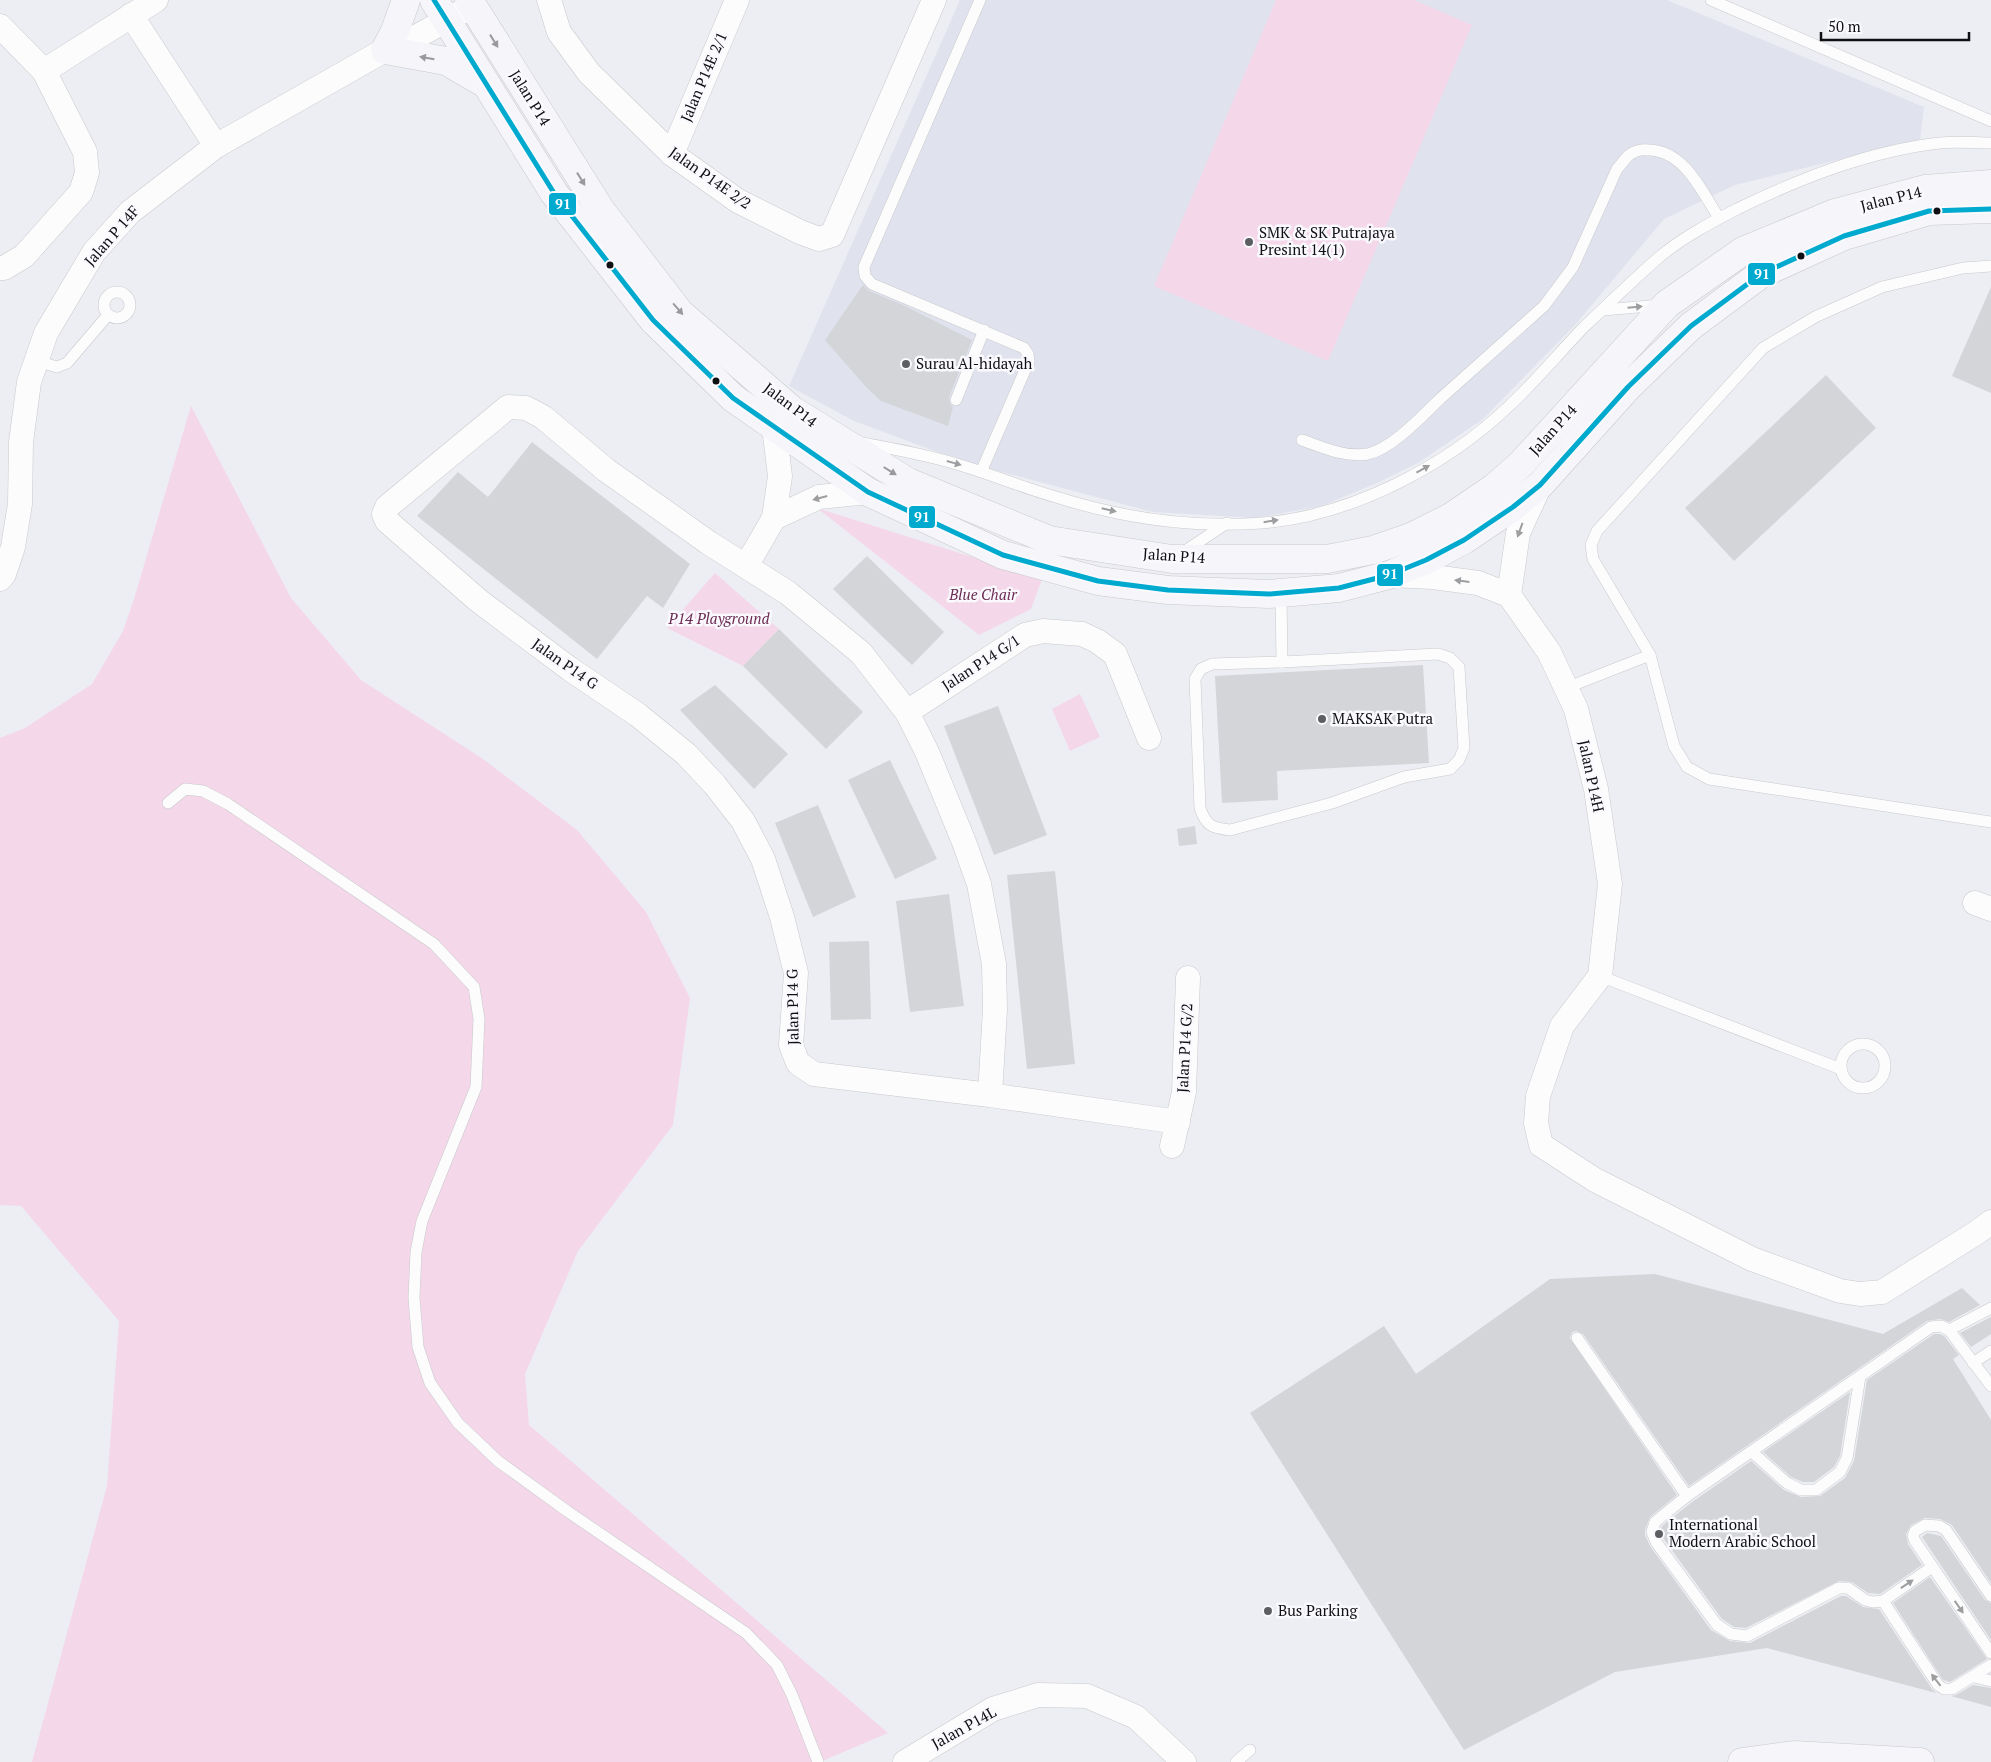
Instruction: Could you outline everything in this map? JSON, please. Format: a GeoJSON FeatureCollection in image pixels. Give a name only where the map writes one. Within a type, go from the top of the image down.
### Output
{"type":"FeatureCollection","features":[{"type":"Feature","properties":{"kind":"main road"},"geometry":{"type":"LineString","coordinates":[[406,0],[395,31],[385,50],[446,61],[487,85]]}},
{"type":"Feature","properties":{"kind":"main road","name":"Jalan P14"},"geometry":{"type":"LineString","coordinates":[[470,3],[600,209],[680,313],[792,410],[908,482],[1050,540],[1172,559],[1328,559],[1373,550],[1411,537],[1451,517],[1495,487],[1521,464],[1667,304],[1743,251],[1835,213],[1925,189],[1991,184]]}},
{"type":"Feature","properties":{"kind":"main road","name":"Jalan P14"},"geometry":{"type":"LineString","coordinates":[[439,10],[554,194],[653,320],[733,398],[868,492],[1003,555],[1098,581],[1168,590],[1280,593],[1340,588],[1389,575],[1426,560],[1464,540],[1513,507],[1540,485],[1628,387],[1691,326],[1761,274],[1844,236],[1930,211],[1991,209]]}},
{"type":"Feature","properties":{"kind":"main road"},"geometry":{"type":"LineString","coordinates":[[1742,1762],[1794,1755],[1920,1762]]}},
{"type":"Feature","properties":{"kind":"street"},"geometry":{"type":"LineString","coordinates":[[44,71],[156,0]]}},
{"type":"Feature","properties":{"kind":"street","name":"Jalan P14E 2/2"},"geometry":{"type":"LineString","coordinates":[[549,0],[559,32],[589,73],[672,154],[738,201],[818,239],[832,235],[934,0]]}},
{"type":"Feature","properties":{"kind":"street","name":"Jalan P14E 2/1"},"geometry":{"type":"LineString","coordinates":[[672,154],[737,0]]}},
{"type":"Feature","properties":{"kind":"street","name":"Jalan P 14F"},"geometry":{"type":"LineString","coordinates":[[0,579],[4,574],[13,547],[20,504],[20,442],[30,382],[46,334],[94,252],[130,212],[216,146],[385,50],[416,37],[439,10],[470,3]]}},
{"type":"Feature","properties":{"kind":"street"},"geometry":{"type":"LineString","coordinates":[[131,15],[216,146]]}},
{"type":"Feature","properties":{"kind":"street"},"geometry":{"type":"LineString","coordinates":[[0,26],[44,71],[85,152],[87,173],[81,192],[24,256],[4,268],[0,268]]}},
{"type":"Feature","properties":{"kind":"street","name":"Jalan P14 G"},"geometry":{"type":"LineString","coordinates":[[990,1095],[995,1009],[994,964],[979,884],[931,761],[907,712],[861,653],[788,593],[709,543],[606,470],[543,418],[526,408],[508,407],[386,507],[384,514],[387,521],[479,601],[563,664],[638,715],[686,754],[715,785],[743,821],[763,859],[782,917],[796,973],[791,1045],[798,1063],[814,1074],[990,1095],[1178,1122]]}},
{"type":"Feature","properties":{"kind":"street"},"geometry":{"type":"LineString","coordinates":[[746,566],[774,518],[780,476],[774,427]]}},
{"type":"Feature","properties":{"kind":"street"},"geometry":{"type":"LineString","coordinates":[[1389,575],[1433,577],[1478,583],[1509,595],[1518,533],[1540,485]]}},
{"type":"Feature","properties":{"kind":"street"},"geometry":{"type":"LineString","coordinates":[[774,518],[819,497],[868,492]]}},
{"type":"Feature","properties":{"kind":"street","name":"Jalan P14H"},"geometry":{"type":"LineString","coordinates":[[1509,595],[1549,652],[1576,709],[1596,789],[1610,884],[1600,976]]}},
{"type":"Feature","properties":{"kind":"street","name":"Jalan P14 G/1"},"geometry":{"type":"LineString","coordinates":[[907,712],[1025,635],[1043,631],[1082,634],[1097,640],[1115,654],[1149,738]]}},
{"type":"Feature","properties":{"kind":"street"},"geometry":{"type":"LineString","coordinates":[[1600,976],[1562,1026],[1538,1096],[1536,1123],[1541,1145],[1595,1180],[1752,1259],[1840,1291],[1860,1294],[1882,1292],[1991,1222]]}},
{"type":"Feature","properties":{"kind":"street","name":"Jalan P14 G/2"},"geometry":{"type":"LineString","coordinates":[[1172,1146],[1184,1092],[1188,978]]}},
{"type":"Feature","properties":{"kind":"street","name":"Jalan P14L"},"geometry":{"type":"LineString","coordinates":[[905,1762],[993,1709],[1038,1695],[1087,1696],[1136,1717],[1184,1762]]}},
{"type":"Feature","properties":{"kind":"lane"},"geometry":{"type":"LineString","coordinates":[[980,0],[864,267],[865,276],[872,284],[984,330],[1024,348],[1028,354],[1029,361],[980,472]]}},
{"type":"Feature","properties":{"kind":"lane"},"geometry":{"type":"LineString","coordinates":[[1711,0],[1991,122]]}},
{"type":"Feature","properties":{"kind":"lane"},"geometry":{"type":"LineString","coordinates":[[838,439],[914,453],[980,472],[1057,498],[1126,514],[1180,523],[1263,523],[1326,512],[1372,495],[1425,468],[1474,436],[1509,406],[1583,328],[1659,257],[1719,218],[1765,195],[1820,173],[1876,155],[1941,143],[1991,143]]}},
{"type":"Feature","properties":{"kind":"lane"},"geometry":{"type":"LineString","coordinates":[[1302,440],[1335,452],[1353,455],[1368,454],[1381,449],[1409,428],[1544,306],[1560,287],[1573,266],[1617,169],[1628,156],[1642,149],[1658,150],[1674,158],[1688,171],[1719,218]]}},
{"type":"Feature","properties":{"kind":"lane"},"geometry":{"type":"LineString","coordinates":[[1991,266],[1963,268],[1882,287],[1815,317],[1763,348],[1597,531],[1591,545],[1593,559],[1650,655],[1674,746],[1687,767],[1709,779],[1991,822]]}},
{"type":"Feature","properties":{"kind":"lane"},"geometry":{"type":"LineString","coordinates":[[1603,310],[1667,304]]}},
{"type":"Feature","properties":{"kind":"lane"},"geometry":{"type":"LineString","coordinates":[[37,361],[57,367],[68,363],[108,315]]}},
{"type":"Feature","properties":{"kind":"lane"},"geometry":{"type":"LineString","coordinates":[[956,400],[984,330]]}},
{"type":"Feature","properties":{"kind":"lane"},"geometry":{"type":"LineString","coordinates":[[1172,559],[1227,523]]}},
{"type":"Feature","properties":{"kind":"lane"},"geometry":{"type":"LineString","coordinates":[[1280,593],[1282,662]]}},
{"type":"Feature","properties":{"kind":"lane"},"geometry":{"type":"LineString","coordinates":[[1438,654],[1450,658],[1458,667],[1464,748],[1459,760],[1450,769],[1404,777],[1332,803],[1230,830],[1215,829],[1204,821],[1200,808],[1195,679],[1201,669],[1212,664],[1282,662],[1438,654]]}},
{"type":"Feature","properties":{"kind":"lane"},"geometry":{"type":"LineString","coordinates":[[1566,688],[1650,655]]}},
{"type":"Feature","properties":{"kind":"lane"},"geometry":{"type":"LineString","coordinates":[[168,803],[185,789],[203,790],[228,804],[434,944],[474,987],[479,1019],[476,1087],[422,1221],[416,1252],[414,1298],[418,1347],[430,1383],[458,1423],[498,1461],[567,1511],[746,1633],[777,1665],[792,1695],[818,1762]]}},
{"type":"Feature","properties":{"kind":"lane"},"geometry":{"type":"LineString","coordinates":[[1600,976],[1841,1069]]}},
{"type":"Feature","properties":{"kind":"lane"},"geometry":{"type":"LineString","coordinates":[[1949,1330],[1991,1308]]}},
{"type":"Feature","properties":{"kind":"lane"},"geometry":{"type":"LineString","coordinates":[[1932,1567],[1883,1601],[1872,1602],[1865,1600],[1848,1588],[1839,1588],[1747,1636],[1731,1634],[1718,1625],[1656,1542],[1652,1532],[1656,1522],[1687,1496],[1931,1327],[1941,1326],[1949,1330],[1991,1386]]}},
{"type":"Feature","properties":{"kind":"lane"},"geometry":{"type":"LineString","coordinates":[[1577,1338],[1687,1496]]}},
{"type":"Feature","properties":{"kind":"lane"},"geometry":{"type":"LineString","coordinates":[[1973,1363],[1991,1352]]}},
{"type":"Feature","properties":{"kind":"lane"},"geometry":{"type":"LineString","coordinates":[[1752,1452],[1786,1484],[1801,1490],[1816,1490],[1840,1472],[1847,1458],[1860,1377]]}},
{"type":"Feature","properties":{"kind":"lane"},"geometry":{"type":"LineString","coordinates":[[1991,1596],[1946,1530],[1931,1524],[1915,1531],[1913,1536],[1915,1541],[1991,1653]]}},
{"type":"Feature","properties":{"kind":"lane"},"geometry":{"type":"LineString","coordinates":[[1883,1601],[1938,1685],[1944,1689],[1952,1689],[1991,1665]]}},
{"type":"Feature","properties":{"kind":"lane"},"geometry":{"type":"LineString","coordinates":[[1974,1676],[1991,1681]]}},
{"type":"Feature","properties":{"kind":"lane"},"geometry":{"type":"LineString","coordinates":[[1236,1762],[1250,1750]]}},
{"type":"Feature","properties":{"kind":"shaded area","name":"SMK & SK Putrajaya Presint 14(1)"},"geometry":{"type":"Polygon","coordinates":[[[960,0],[1667,0],[1924,107],[1920,140],[1735,185],[1664,219],[1576,324],[1483,419],[1418,463],[1377,483],[1322,506],[1255,518],[1153,512],[964,462],[854,421],[789,386],[960,0]]]}},
{"type":"Feature","properties":{"kind":"green space"},"geometry":{"type":"Polygon","coordinates":[[[1276,0],[1414,0],[1472,25],[1328,361],[1154,286],[1276,0]]]}},
{"type":"Feature","properties":{"kind":"green space"},"geometry":{"type":"Polygon","coordinates":[[[191,406],[291,598],[361,680],[483,759],[577,830],[646,912],[690,998],[673,1125],[578,1251],[525,1374],[529,1425],[888,1733],[820,1762],[32,1762],[107,1486],[119,1321],[21,1206],[0,1205],[0,738],[25,728],[92,684],[123,631],[191,406]]]}},
{"type":"Feature","properties":{"kind":"green space","name":"Blue Chair"},"geometry":{"type":"Polygon","coordinates":[[[817,508],[1042,579],[1031,609],[979,635],[817,508]]]}},
{"type":"Feature","properties":{"kind":"green space","name":"P14 Playground"},"geometry":{"type":"Polygon","coordinates":[[[715,573],[779,629],[743,666],[667,628],[715,573]]]}},
{"type":"Feature","properties":{"kind":"green space"},"geometry":{"type":"Polygon","coordinates":[[[1080,694],[1100,737],[1070,751],[1052,709],[1080,694]]]}},
{"type":"Feature","properties":{"kind":"building","name":"Surau Al-hidayah"},"geometry":{"type":"Polygon","coordinates":[[[863,285],[869,291],[903,305],[972,340],[949,397],[950,404],[953,407],[948,426],[881,401],[866,387],[825,340],[863,285]]]}},
{"type":"Feature","properties":{"kind":"building"},"geometry":{"type":"Polygon","coordinates":[[[1991,287],[1991,393],[1952,376],[1991,287]]]}},
{"type":"Feature","properties":{"kind":"building"},"geometry":{"type":"Polygon","coordinates":[[[1826,375],[1876,428],[1734,561],[1685,508],[1826,375]]]}},
{"type":"Feature","properties":{"kind":"building"},"geometry":{"type":"Polygon","coordinates":[[[532,442],[690,564],[663,608],[647,596],[597,659],[417,516],[458,472],[488,497],[532,442]]]}},
{"type":"Feature","properties":{"kind":"building"},"geometry":{"type":"Polygon","coordinates":[[[867,556],[944,632],[912,665],[833,589],[867,556]]]}},
{"type":"Feature","properties":{"kind":"building"},"geometry":{"type":"Polygon","coordinates":[[[779,629],[863,712],[826,749],[743,666],[779,629]]]}},
{"type":"Feature","properties":{"kind":"building","name":"MAKSAK Putra"},"geometry":{"type":"Polygon","coordinates":[[[1423,665],[1429,763],[1277,771],[1278,800],[1222,803],[1215,676],[1423,665]]]}},
{"type":"Feature","properties":{"kind":"building"},"geometry":{"type":"Polygon","coordinates":[[[715,685],[788,754],[754,789],[680,710],[715,685]]]}},
{"type":"Feature","properties":{"kind":"building"},"geometry":{"type":"Polygon","coordinates":[[[998,706],[1047,835],[994,855],[944,726],[998,706]]]}},
{"type":"Feature","properties":{"kind":"building"},"geometry":{"type":"Polygon","coordinates":[[[890,760],[937,859],[895,879],[848,780],[890,760]]]}},
{"type":"Feature","properties":{"kind":"building"},"geometry":{"type":"Polygon","coordinates":[[[818,805],[856,897],[813,917],[775,823],[818,805]]]}},
{"type":"Feature","properties":{"kind":"building"},"geometry":{"type":"Polygon","coordinates":[[[1195,826],[1197,844],[1179,846],[1177,829],[1195,826]]]}},
{"type":"Feature","properties":{"kind":"building"},"geometry":{"type":"Polygon","coordinates":[[[1055,871],[1075,1064],[1027,1069],[1007,875],[1055,871]]]}},
{"type":"Feature","properties":{"kind":"building"},"geometry":{"type":"Polygon","coordinates":[[[949,894],[964,1006],[910,1012],[896,901],[949,894]]]}},
{"type":"Feature","properties":{"kind":"building"},"geometry":{"type":"Polygon","coordinates":[[[869,941],[871,1019],[831,1020],[829,942],[869,941]]]}},
{"type":"Feature","properties":{"kind":"building","name":"International Modern Arabic School"},"geometry":{"type":"Polygon","coordinates":[[[1655,1274],[1883,1334],[1962,1288],[1980,1305],[1949,1322],[1940,1319],[1927,1321],[1689,1486],[1583,1334],[1576,1331],[1572,1332],[1570,1338],[1677,1495],[1650,1517],[1645,1535],[1650,1546],[1711,1630],[1730,1641],[1750,1643],[1841,1596],[1846,1596],[1863,1607],[1879,1609],[1936,1693],[1767,1648],[1615,1672],[1464,1750],[1250,1413],[1384,1326],[1416,1374],[1550,1279],[1655,1274]]]}},
{"type":"Feature","properties":{"kind":"building"},"geometry":{"type":"Polygon","coordinates":[[[1991,1317],[1991,1334],[1971,1347],[1960,1333],[1991,1317]]]}},
{"type":"Feature","properties":{"kind":"building"},"geometry":{"type":"Polygon","coordinates":[[[1934,1334],[1944,1336],[1959,1355],[1953,1359],[1991,1420],[1991,1583],[1952,1525],[1940,1519],[1925,1518],[1911,1525],[1906,1534],[1908,1544],[1922,1565],[1880,1594],[1868,1593],[1852,1582],[1839,1581],[1746,1628],[1734,1627],[1722,1619],[1663,1538],[1660,1532],[1662,1526],[1692,1502],[1751,1461],[1784,1490],[1801,1497],[1820,1496],[1845,1478],[1854,1461],[1867,1380],[1934,1334]]]}},
{"type":"Feature","properties":{"kind":"building"},"geometry":{"type":"Polygon","coordinates":[[[1850,1392],[1840,1456],[1834,1467],[1814,1482],[1803,1482],[1791,1477],[1763,1452],[1850,1392]]]}},
{"type":"Feature","properties":{"kind":"building"},"geometry":{"type":"Polygon","coordinates":[[[1927,1533],[1941,1536],[1985,1600],[1991,1603],[1991,1640],[1922,1537],[1927,1533]]]}},
{"type":"Feature","properties":{"kind":"building"},"geometry":{"type":"Polygon","coordinates":[[[1930,1577],[1987,1659],[1950,1682],[1943,1680],[1893,1603],[1930,1577]]]}},
{"type":"Feature","properties":{"kind":"building"},"geometry":{"type":"Polygon","coordinates":[[[1973,1685],[1991,1688],[1991,1707],[1951,1696],[1973,1685]]]}},
{"type":"Feature","properties":{"kind":"transit line","name":"91"},"geometry":{"type":"LineString","coordinates":[[434,0],[554,193],[653,320],[733,398],[868,492],[1003,555],[1098,581],[1168,590],[1269,594],[1339,588],[1389,575],[1426,560],[1464,540],[1513,507],[1540,485],[1628,387],[1691,326],[1761,274],[1844,236],[1929,211],[1991,209]]}},
{"type":"Feature","properties":{"kind":"place","name":"SMK & SK Putrajaya Presint 14(1)"},"geometry":{"type":"Point","coordinates":[1249,242]}},
{"type":"Feature","properties":{"kind":"place","name":"Surau Al-hidayah"},"geometry":{"type":"Point","coordinates":[906,364]}},
{"type":"Feature","properties":{"kind":"place","name":"MAKSAK Putra"},"geometry":{"type":"Point","coordinates":[1322,719]}},
{"type":"Feature","properties":{"kind":"place","name":"International Modern Arabic School"},"geometry":{"type":"Point","coordinates":[1659,1534]}},
{"type":"Feature","properties":{"kind":"place","name":"Bus Parking"},"geometry":{"type":"Point","coordinates":[1268,1611]}}]}
